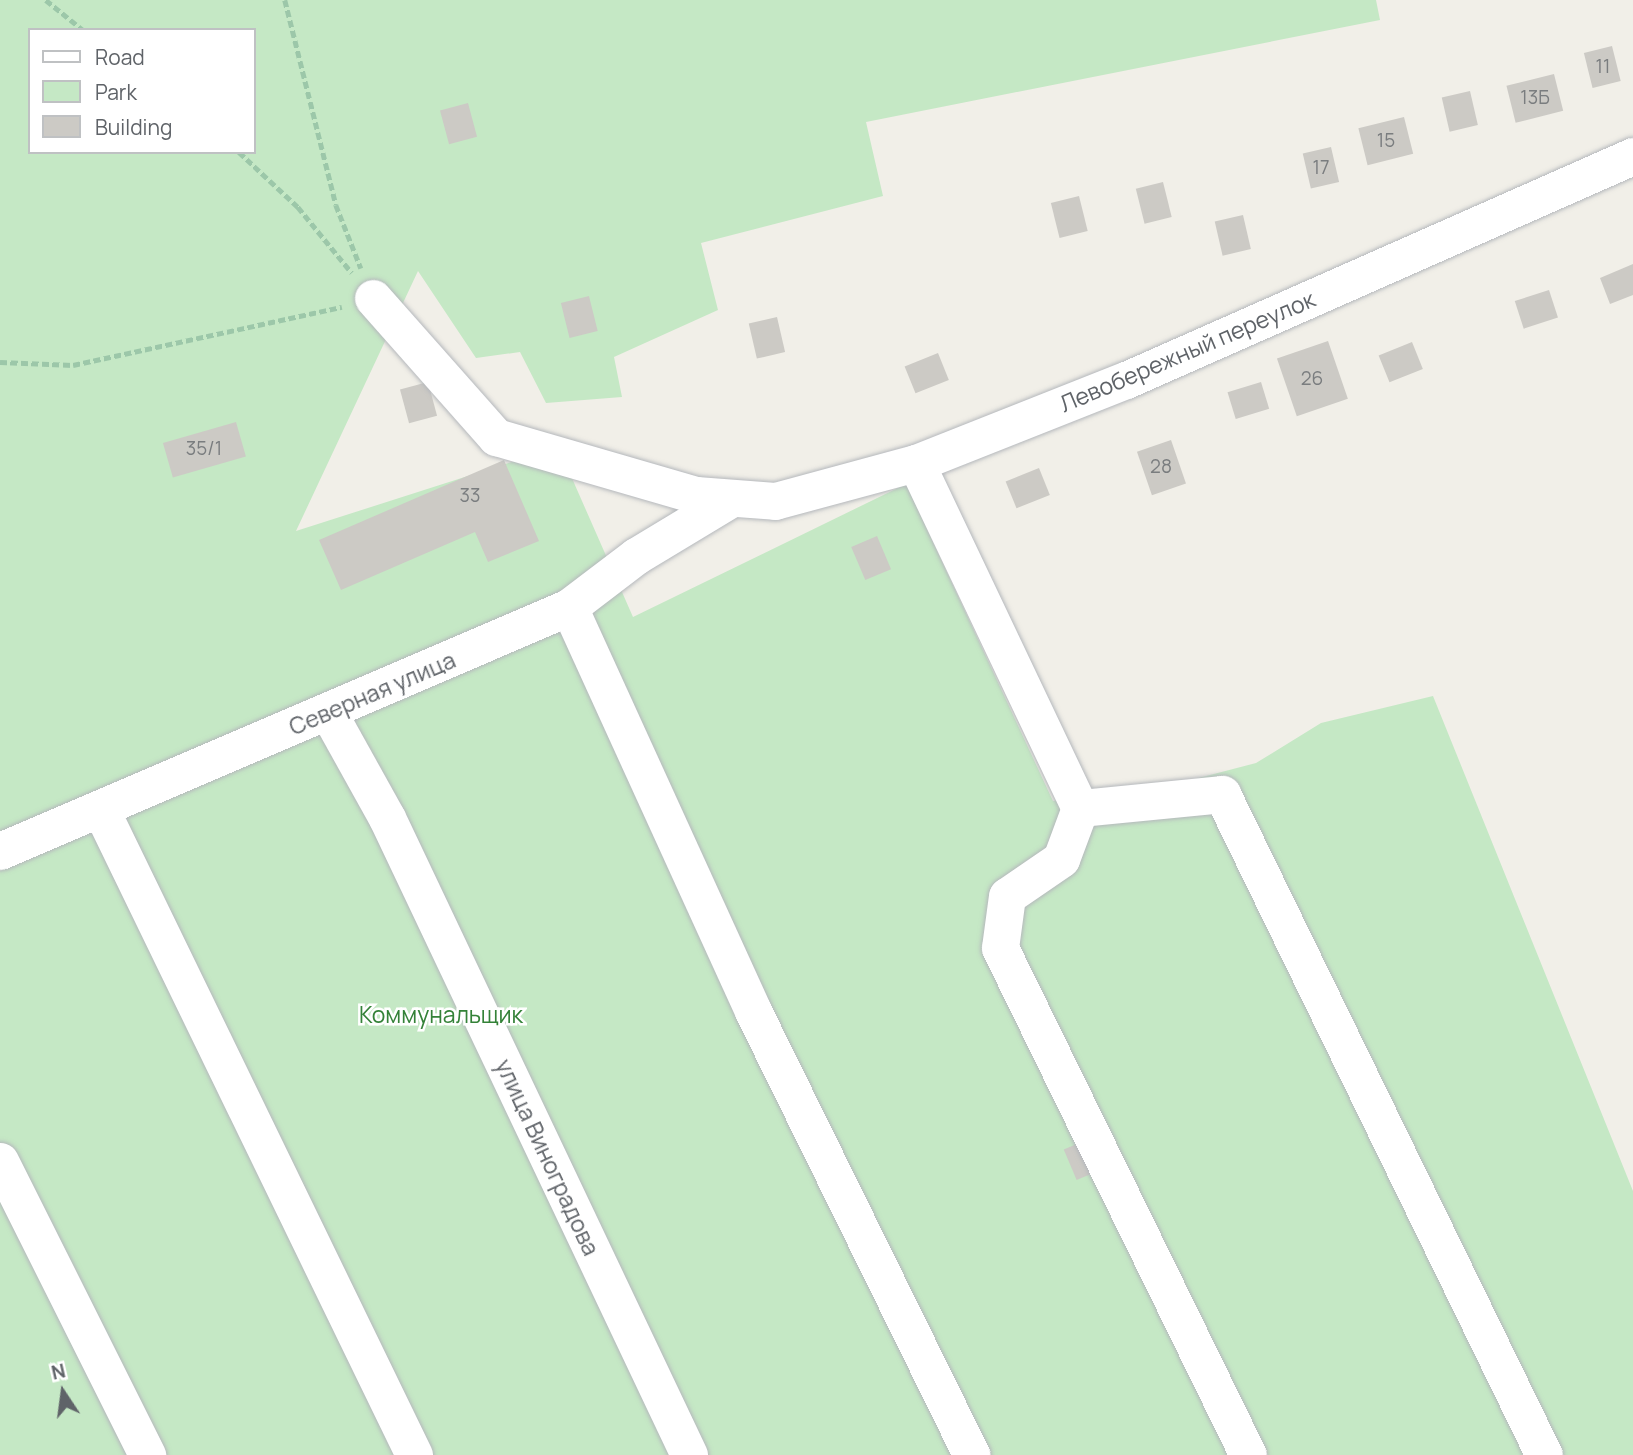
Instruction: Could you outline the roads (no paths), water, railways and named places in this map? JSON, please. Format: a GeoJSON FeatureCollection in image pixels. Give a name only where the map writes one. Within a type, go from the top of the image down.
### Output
{"type":"FeatureCollection","features":[{"type":"Feature","properties":{"kind":"street","name":"Левобережный переулок"},"geometry":{"type":"LineString","coordinates":[[373,298],[496,437],[727,501],[775,501],[916,463],[1126,380],[1633,156]]}},
{"type":"Feature","properties":{"kind":"street"},"geometry":{"type":"LineString","coordinates":[[916,463],[1080,808],[1061,859],[1007,896],[1000,948],[1248,1455]]}},
{"type":"Feature","properties":{"kind":"street","name":"Северная улица"},"geometry":{"type":"LineString","coordinates":[[0,851],[101,810],[569,607],[636,556],[727,501]]}},
{"type":"Feature","properties":{"kind":"street"},"geometry":{"type":"LineString","coordinates":[[569,607],[753,1011],[971,1455]]}},
{"type":"Feature","properties":{"kind":"street","name":"улица Виноградова"},"geometry":{"type":"LineString","coordinates":[[328,712],[387,818],[689,1455]]}},
{"type":"Feature","properties":{"kind":"street"},"geometry":{"type":"LineString","coordinates":[[1080,808],[1222,794],[1544,1455]]}},
{"type":"Feature","properties":{"kind":"street"},"geometry":{"type":"LineString","coordinates":[[101,810],[414,1455]]}},
{"type":"Feature","properties":{"kind":"street"},"geometry":{"type":"LineString","coordinates":[[0,1161],[147,1455]]}},
{"type":"Feature","properties":{"kind":"park label","name":"Коммунальщик"},"geometry":{"type":"Point","coordinates":[441,1014]}}]}
